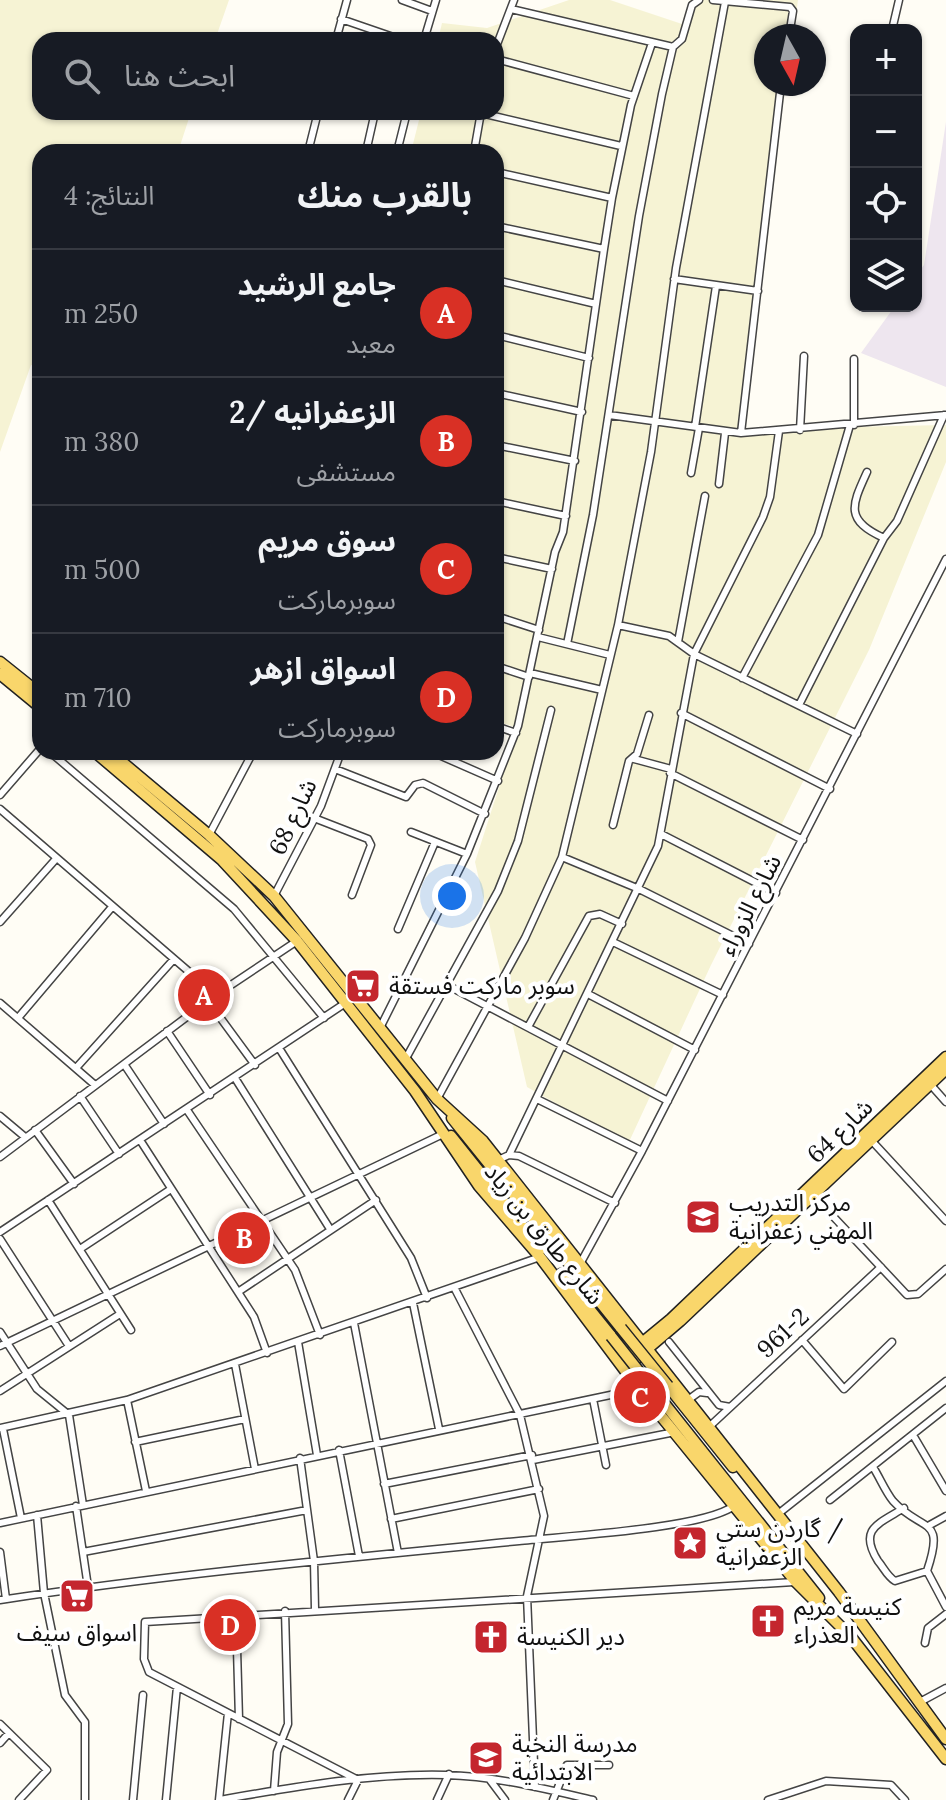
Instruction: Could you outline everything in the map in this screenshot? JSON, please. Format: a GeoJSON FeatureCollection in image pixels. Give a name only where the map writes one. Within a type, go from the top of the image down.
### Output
{"type":"FeatureCollection","features":[{"type":"Feature","properties":{"kind":"main road"},"geometry":{"type":"LineString","coordinates":[[0,662],[32,688]]}},
{"type":"Feature","properties":{"kind":"main road"},"geometry":{"type":"LineString","coordinates":[[0,674],[32,700]]}},
{"type":"Feature","properties":{"kind":"main road","name":"شارع طارق بن زياد"},"geometry":{"type":"LineString","coordinates":[[104,760],[222,860],[297,941],[415,1091],[493,1204],[540,1257],[639,1389],[796,1582],[851,1637],[946,1759]]}},
{"type":"Feature","properties":{"kind":"main road","name":"شارع طارق بن زياد"},"geometry":{"type":"LineString","coordinates":[[120,760],[209,835],[274,896],[437,1099],[483,1141],[710,1426],[946,1739]]}},
{"type":"Feature","properties":{"kind":"main road","name":"شارع 64"},"geometry":{"type":"LineString","coordinates":[[645,1346],[946,1057]]}},
{"type":"Feature","properties":{"kind":"main road","name":"شارع 64"},"geometry":{"type":"LineString","coordinates":[[622,1365],[813,1195],[946,1069]]}},
{"type":"Feature","properties":{"kind":"main road"},"geometry":{"type":"LineString","coordinates":[[415,1091],[851,1637]]}},
{"type":"Feature","properties":{"kind":"main road"},"geometry":{"type":"LineString","coordinates":[[437,1099],[872,1640]]}},
{"type":"Feature","properties":{"kind":"street"},"geometry":{"type":"LineString","coordinates":[[338,32],[347,0]]}},
{"type":"Feature","properties":{"kind":"street"},"geometry":{"type":"LineString","coordinates":[[402,0],[432,11]]}},
{"type":"Feature","properties":{"kind":"street"},"geometry":{"type":"LineString","coordinates":[[426,32],[436,0]]}},
{"type":"Feature","properties":{"kind":"street"},"geometry":{"type":"LineString","coordinates":[[502,32],[514,0]]}},
{"type":"Feature","properties":{"kind":"street"},"geometry":{"type":"LineString","coordinates":[[567,644],[609,415],[639,216],[673,47],[682,39],[692,5],[699,0]]}},
{"type":"Feature","properties":{"kind":"street"},"geometry":{"type":"LineString","coordinates":[[713,0],[785,3],[793,11],[791,24]]}},
{"type":"Feature","properties":{"kind":"street"},"geometry":{"type":"LineString","coordinates":[[893,24],[899,0]]}},
{"type":"Feature","properties":{"kind":"street"},"geometry":{"type":"LineString","coordinates":[[437,1099],[525,938],[562,857],[618,625],[655,422],[674,279],[729,1]]}},
{"type":"Feature","properties":{"kind":"street"},"geometry":{"type":"LineString","coordinates":[[511,9],[673,47]]}},
{"type":"Feature","properties":{"kind":"street"},"geometry":{"type":"LineString","coordinates":[[341,19],[377,32]]}},
{"type":"Feature","properties":{"kind":"street"},"geometry":{"type":"LineString","coordinates":[[380,1028],[467,854],[516,733],[566,516],[621,146],[652,43]]}},
{"type":"Feature","properties":{"kind":"street"},"geometry":{"type":"LineString","coordinates":[[504,61],[634,96]]}},
{"type":"Feature","properties":{"kind":"street"},"geometry":{"type":"LineString","coordinates":[[741,433],[780,96]]}},
{"type":"Feature","properties":{"kind":"street"},"geometry":{"type":"LineString","coordinates":[[504,118],[621,146]]}},
{"type":"Feature","properties":{"kind":"street"},"geometry":{"type":"LineString","coordinates":[[310,144],[316,120]]}},
{"type":"Feature","properties":{"kind":"street"},"geometry":{"type":"LineString","coordinates":[[368,144],[373,120]]}},
{"type":"Feature","properties":{"kind":"street"},"geometry":{"type":"LineString","coordinates":[[399,144],[405,120]]}},
{"type":"Feature","properties":{"kind":"street"},"geometry":{"type":"LineString","coordinates":[[475,144],[480,120]]}},
{"type":"Feature","properties":{"kind":"street"},"geometry":{"type":"LineString","coordinates":[[504,174],[612,198]]}},
{"type":"Feature","properties":{"kind":"street"},"geometry":{"type":"LineString","coordinates":[[504,228],[604,249]]}},
{"type":"Feature","properties":{"kind":"street"},"geometry":{"type":"LineString","coordinates":[[674,279],[758,291]]}},
{"type":"Feature","properties":{"kind":"street"},"geometry":{"type":"LineString","coordinates":[[504,282],[596,304]]}},
{"type":"Feature","properties":{"kind":"street"},"geometry":{"type":"LineString","coordinates":[[691,473],[716,286]]}},
{"type":"Feature","properties":{"kind":"street"},"geometry":{"type":"LineString","coordinates":[[504,337],[589,358]]}},
{"type":"Feature","properties":{"kind":"street"},"geometry":{"type":"LineString","coordinates":[[800,430],[804,356]]}},
{"type":"Feature","properties":{"kind":"street"},"geometry":{"type":"LineString","coordinates":[[742,678],[818,535],[852,425],[854,359]]}},
{"type":"Feature","properties":{"kind":"street"},"geometry":{"type":"LineString","coordinates":[[504,395],[582,412]]}},
{"type":"Feature","properties":{"kind":"street"},"geometry":{"type":"LineString","coordinates":[[609,415],[725,433],[800,430],[945,415]]}},
{"type":"Feature","properties":{"kind":"street"},"geometry":{"type":"LineString","coordinates":[[799,705],[884,538],[897,521],[945,415]]}},
{"type":"Feature","properties":{"kind":"street"},"geometry":{"type":"LineString","coordinates":[[509,1155],[639,889],[661,834],[694,654],[763,517],[770,497],[779,431]]}},
{"type":"Feature","properties":{"kind":"street"},"geometry":{"type":"LineString","coordinates":[[719,484],[725,433]]}},
{"type":"Feature","properties":{"kind":"street"},"geometry":{"type":"LineString","coordinates":[[504,447],[575,461]]}},
{"type":"Feature","properties":{"kind":"street"},"geometry":{"type":"LineString","coordinates":[[867,472],[852,504],[854,513],[859,522],[884,538]]}},
{"type":"Feature","properties":{"kind":"street"},"geometry":{"type":"LineString","coordinates":[[678,642],[705,496]]}},
{"type":"Feature","properties":{"kind":"street"},"geometry":{"type":"LineString","coordinates":[[504,503],[566,516]]}},
{"type":"Feature","properties":{"kind":"street"},"geometry":{"type":"LineString","coordinates":[[504,559],[552,569]]}},
{"type":"Feature","properties":{"kind":"street","name":"شارع الزوراء"},"geometry":{"type":"LineString","coordinates":[[580,1264],[695,1050],[946,559]]}},
{"type":"Feature","properties":{"kind":"street"},"geometry":{"type":"LineString","coordinates":[[504,619],[567,644],[610,655]]}},
{"type":"Feature","properties":{"kind":"street"},"geometry":{"type":"LineString","coordinates":[[618,625],[669,636],[694,654],[857,734]]}},
{"type":"Feature","properties":{"kind":"street"},"geometry":{"type":"LineString","coordinates":[[504,668],[602,690]]}},
{"type":"Feature","properties":{"kind":"street"},"geometry":{"type":"LineString","coordinates":[[405,1060],[498,891],[518,841],[551,710]]}},
{"type":"Feature","properties":{"kind":"street"},"geometry":{"type":"LineString","coordinates":[[681,713],[830,789]]}},
{"type":"Feature","properties":{"kind":"street"},"geometry":{"type":"LineString","coordinates":[[613,825],[629,761],[634,759],[649,715]]}},
{"type":"Feature","properties":{"kind":"street"},"geometry":{"type":"LineString","coordinates":[[504,729],[516,733]]}},
{"type":"Feature","properties":{"kind":"street"},"geometry":{"type":"LineString","coordinates":[[0,795],[32,758]]}},
{"type":"Feature","properties":{"kind":"street"},"geometry":{"type":"LineString","coordinates":[[634,759],[671,771],[803,840]]}},
{"type":"Feature","properties":{"kind":"street"},"geometry":{"type":"LineString","coordinates":[[59,760],[234,909],[324,1018]]}},
{"type":"Feature","properties":{"kind":"street"},"geometry":{"type":"LineString","coordinates":[[209,835],[249,760]]}},
{"type":"Feature","properties":{"kind":"street","name":"شارع 68"},"geometry":{"type":"LineString","coordinates":[[274,896],[314,818],[338,760]]}},
{"type":"Feature","properties":{"kind":"street"},"geometry":{"type":"LineString","coordinates":[[450,760],[498,781]]}},
{"type":"Feature","properties":{"kind":"street"},"geometry":{"type":"LineString","coordinates":[[335,769],[406,797],[415,785],[423,783],[485,814]]}},
{"type":"Feature","properties":{"kind":"street"},"geometry":{"type":"LineString","coordinates":[[0,809],[55,860],[216,995]]}},
{"type":"Feature","properties":{"kind":"street"},"geometry":{"type":"LineString","coordinates":[[314,818],[368,839],[371,845],[352,895]]}},
{"type":"Feature","properties":{"kind":"street"},"geometry":{"type":"LineString","coordinates":[[411,832],[467,854]]}},
{"type":"Feature","properties":{"kind":"street"},"geometry":{"type":"LineString","coordinates":[[661,834],[776,893]]}},
{"type":"Feature","properties":{"kind":"street"},"geometry":{"type":"LineString","coordinates":[[398,929],[435,842]]}},
{"type":"Feature","properties":{"kind":"street"},"geometry":{"type":"LineString","coordinates":[[562,857],[639,889],[749,944]]}},
{"type":"Feature","properties":{"kind":"street"},"geometry":{"type":"LineString","coordinates":[[0,922],[55,860]]}},
{"type":"Feature","properties":{"kind":"street"},"geometry":{"type":"LineString","coordinates":[[18,1018],[112,907]]}},
{"type":"Feature","properties":{"kind":"street"},"geometry":{"type":"LineString","coordinates":[[528,1027],[589,916],[600,914],[622,924]]}},
{"type":"Feature","properties":{"kind":"street"},"geometry":{"type":"LineString","coordinates":[[0,1157],[216,995],[297,941]]}},
{"type":"Feature","properties":{"kind":"street"},"geometry":{"type":"LineString","coordinates":[[613,942],[723,995]]}},
{"type":"Feature","properties":{"kind":"street"},"geometry":{"type":"LineString","coordinates":[[76,1068],[174,959]]}},
{"type":"Feature","properties":{"kind":"street"},"geometry":{"type":"LineString","coordinates":[[447,985],[668,1101]]}},
{"type":"Feature","properties":{"kind":"street"},"geometry":{"type":"LineString","coordinates":[[588,994],[695,1050]]}},
{"type":"Feature","properties":{"kind":"street"},"geometry":{"type":"LineString","coordinates":[[208,1001],[255,1065]]}},
{"type":"Feature","properties":{"kind":"street"},"geometry":{"type":"LineString","coordinates":[[0,1003],[95,1085]]}},
{"type":"Feature","properties":{"kind":"street"},"geometry":{"type":"LineString","coordinates":[[0,1232],[344,1004]]}},
{"type":"Feature","properties":{"kind":"street"},"geometry":{"type":"LineString","coordinates":[[167,1031],[210,1095]]}},
{"type":"Feature","properties":{"kind":"street"},"geometry":{"type":"LineString","coordinates":[[279,1048],[411,1258],[427,1298]]}},
{"type":"Feature","properties":{"kind":"street"},"geometry":{"type":"LineString","coordinates":[[124,1064],[164,1124]]}},
{"type":"Feature","properties":{"kind":"street"},"geometry":{"type":"LineString","coordinates":[[235,1078],[330,1229]]}},
{"type":"Feature","properties":{"kind":"street"},"geometry":{"type":"LineString","coordinates":[[930,1084],[946,1102]]}},
{"type":"Feature","properties":{"kind":"street"},"geometry":{"type":"LineString","coordinates":[[80,1096],[119,1154]]}},
{"type":"Feature","properties":{"kind":"street"},"geometry":{"type":"LineString","coordinates":[[537,1099],[642,1151]]}},
{"type":"Feature","properties":{"kind":"street"},"geometry":{"type":"LineString","coordinates":[[187,1110],[305,1290],[320,1335]]}},
{"type":"Feature","properties":{"kind":"street"},"geometry":{"type":"LineString","coordinates":[[0,1116],[25,1137]]}},
{"type":"Feature","properties":{"kind":"street"},"geometry":{"type":"LineString","coordinates":[[35,1130],[74,1184]]}},
{"type":"Feature","properties":{"kind":"street"},"geometry":{"type":"LineString","coordinates":[[3,1344],[307,1196],[443,1134]]}},
{"type":"Feature","properties":{"kind":"street"},"geometry":{"type":"LineString","coordinates":[[140,1140],[254,1317],[267,1353]]}},
{"type":"Feature","properties":{"kind":"street"},"geometry":{"type":"LineString","coordinates":[[871,1140],[946,1221]]}},
{"type":"Feature","properties":{"kind":"street"},"geometry":{"type":"LineString","coordinates":[[498,1160],[509,1155],[519,1156],[615,1203]]}},
{"type":"Feature","properties":{"kind":"street"},"geometry":{"type":"LineString","coordinates":[[80,1249],[171,1189]]}},
{"type":"Feature","properties":{"kind":"street"},"geometry":{"type":"LineString","coordinates":[[813,1195],[907,1295],[913,1296],[946,1269]]}},
{"type":"Feature","properties":{"kind":"street"},"geometry":{"type":"LineString","coordinates":[[48,1200],[131,1330]]}},
{"type":"Feature","properties":{"kind":"street"},"geometry":{"type":"LineString","coordinates":[[238,1292],[376,1200]]}},
{"type":"Feature","properties":{"kind":"street"},"geometry":{"type":"LineString","coordinates":[[0,1239],[69,1346]]}},
{"type":"Feature","properties":{"kind":"street"},"geometry":{"type":"LineString","coordinates":[[21,1518],[2,1429],[127,1400],[455,1289],[540,1257]]}},
{"type":"Feature","properties":{"kind":"street","name":"961-2"},"geometry":{"type":"LineString","coordinates":[[710,1426],[881,1267]]}},
{"type":"Feature","properties":{"kind":"street"},"geometry":{"type":"LineString","coordinates":[[455,1289],[520,1415],[539,1489],[544,1523],[527,1596],[535,1787]]}},
{"type":"Feature","properties":{"kind":"street"},"geometry":{"type":"LineString","coordinates":[[413,1303],[439,1429]]}},
{"type":"Feature","properties":{"kind":"street"},"geometry":{"type":"LineString","coordinates":[[0,1391],[120,1314]]}},
{"type":"Feature","properties":{"kind":"street"},"geometry":{"type":"LineString","coordinates":[[354,1323],[398,1553]]}},
{"type":"Feature","properties":{"kind":"street"},"geometry":{"type":"LineString","coordinates":[[0,1332],[3,1344],[37,1389],[69,1415],[88,1587]]}},
{"type":"Feature","properties":{"kind":"street"},"geometry":{"type":"LineString","coordinates":[[802,1340],[844,1389],[892,1342]]}},
{"type":"Feature","properties":{"kind":"street"},"geometry":{"type":"LineString","coordinates":[[298,1342],[317,1455]]}},
{"type":"Feature","properties":{"kind":"street"},"geometry":{"type":"LineString","coordinates":[[669,1342],[707,1393],[719,1405],[730,1407]]}},
{"type":"Feature","properties":{"kind":"street"},"geometry":{"type":"LineString","coordinates":[[235,1364],[255,1469]]}},
{"type":"Feature","properties":{"kind":"street"},"geometry":{"type":"LineString","coordinates":[[778,1514],[946,1381]]}},
{"type":"Feature","properties":{"kind":"street"},"geometry":{"type":"LineString","coordinates":[[0,1523],[639,1389]]}},
{"type":"Feature","properties":{"kind":"street"},"geometry":{"type":"LineString","coordinates":[[688,1400],[699,1392],[707,1393]]}},
{"type":"Feature","properties":{"kind":"street"},"geometry":{"type":"LineString","coordinates":[[593,1399],[606,1465]]}},
{"type":"Feature","properties":{"kind":"street"},"geometry":{"type":"LineString","coordinates":[[127,1400],[146,1491]]}},
{"type":"Feature","properties":{"kind":"street"},"geometry":{"type":"LineString","coordinates":[[830,1500],[946,1408]]}},
{"type":"Feature","properties":{"kind":"street"},"geometry":{"type":"LineString","coordinates":[[135,1442],[245,1419]]}},
{"type":"Feature","properties":{"kind":"street"},"geometry":{"type":"LineString","coordinates":[[384,1484],[675,1432]]}},
{"type":"Feature","properties":{"kind":"street"},"geometry":{"type":"LineString","coordinates":[[913,1435],[946,1490]]}},
{"type":"Feature","properties":{"kind":"street"},"geometry":{"type":"LineString","coordinates":[[339,1450],[359,1556]]}},
{"type":"Feature","properties":{"kind":"street"},"geometry":{"type":"LineString","coordinates":[[300,1458],[314,1561],[315,1609]]}},
{"type":"Feature","properties":{"kind":"street"},"geometry":{"type":"LineString","coordinates":[[873,1467],[894,1501],[928,1526],[936,1540],[927,1571],[946,1607]]}},
{"type":"Feature","properties":{"kind":"street"},"geometry":{"type":"LineString","coordinates":[[391,1519],[539,1489]]}},
{"type":"Feature","properties":{"kind":"street"},"geometry":{"type":"LineString","coordinates":[[0,1552],[3,1599],[359,1556],[647,1528],[725,1511],[734,1506]]}},
{"type":"Feature","properties":{"kind":"street"},"geometry":{"type":"LineString","coordinates":[[904,1508],[878,1524],[869,1534],[869,1543],[895,1581],[927,1571]]}},
{"type":"Feature","properties":{"kind":"street"},"geometry":{"type":"LineString","coordinates":[[83,1552],[307,1510]]}},
{"type":"Feature","properties":{"kind":"street"},"geometry":{"type":"LineString","coordinates":[[37,1515],[44,1593],[65,1695],[85,1722],[85,1800]]}},
{"type":"Feature","properties":{"kind":"street"},"geometry":{"type":"LineString","coordinates":[[928,1526],[946,1516]]}},
{"type":"Feature","properties":{"kind":"street"},"geometry":{"type":"LineString","coordinates":[[358,1780],[177,1687],[147,1668],[145,1622],[315,1609],[796,1582]]}},
{"type":"Feature","properties":{"kind":"street"},"geometry":{"type":"LineString","coordinates":[[274,1791],[276,1756],[288,1724],[285,1611]]}},
{"type":"Feature","properties":{"kind":"street"},"geometry":{"type":"LineString","coordinates":[[236,1614],[239,1719]]}},
{"type":"Feature","properties":{"kind":"street"},"geometry":{"type":"LineString","coordinates":[[925,1643],[928,1628],[946,1614]]}},
{"type":"Feature","properties":{"kind":"street"},"geometry":{"type":"LineString","coordinates":[[166,1800],[177,1687]]}},
{"type":"Feature","properties":{"kind":"street"},"geometry":{"type":"LineString","coordinates":[[918,1703],[946,1688]]}},
{"type":"Feature","properties":{"kind":"street"},"geometry":{"type":"LineString","coordinates":[[133,1800],[143,1695]]}},
{"type":"Feature","properties":{"kind":"street"},"geometry":{"type":"LineString","coordinates":[[228,1713],[219,1800],[358,1780],[449,1774],[535,1787],[593,1800]]}},
{"type":"Feature","properties":{"kind":"street"},"geometry":{"type":"LineString","coordinates":[[0,1724],[47,1770],[19,1800]]}},
{"type":"Feature","properties":{"kind":"street"},"geometry":{"type":"LineString","coordinates":[[0,1743],[9,1733]]}},
{"type":"Feature","properties":{"kind":"street"},"geometry":{"type":"LineString","coordinates":[[553,1800],[567,1765],[609,1765]]}},
{"type":"Feature","properties":{"kind":"street"},"geometry":{"type":"LineString","coordinates":[[437,1800],[449,1774]]}},
{"type":"Feature","properties":{"kind":"street"},"geometry":{"type":"LineString","coordinates":[[348,1800],[358,1780]]}},
{"type":"Feature","properties":{"kind":"street"},"geometry":{"type":"LineString","coordinates":[[490,1780],[505,1800]]}},
{"type":"Feature","properties":{"kind":"street"},"geometry":{"type":"LineString","coordinates":[[768,1800],[826,1781],[891,1785],[905,1800]]}},
{"type":"Feature","properties":{"kind":"street"},"geometry":{"type":"LineString","coordinates":[[263,1793],[268,1800]]}},
{"type":"Feature","properties":{"kind":"shaded area"},"geometry":{"type":"Polygon","coordinates":[[[0,0],[229,0],[218,32],[32,32],[32,120],[188,120],[181,144],[32,144],[32,365],[0,452],[0,0]]]}},
{"type":"Feature","properties":{"kind":"shaded area"},"geometry":{"type":"Polygon","coordinates":[[[569,0],[610,0],[682,24],[690,0],[798,0],[795,24],[754,24],[754,96],[784,96],[764,231],[743,429],[946,425],[946,462],[869,650],[711,965],[628,1144],[527,1087],[475,862],[518,728],[504,724],[504,144],[413,144],[419,120],[504,120],[504,32],[440,32],[442,23],[487,28],[569,0]]]}},
{"type":"Feature","properties":{"kind":"shaded area"},"geometry":{"type":"Polygon","coordinates":[[[946,122],[946,387],[861,353],[891,312],[922,312],[924,265],[946,122]]]}},
{"type":"Feature","properties":{"kind":"place","name":"سوبر ماركت فستقة"},"geometry":{"type":"Point","coordinates":[363,986]}},
{"type":"Feature","properties":{"kind":"place","name":"جامع الرشيد"},"geometry":{"type":"Point","coordinates":[204,995]}},
{"type":"Feature","properties":{"kind":"place","name":"مركز التدريب المهني زعفرانية"},"geometry":{"type":"Point","coordinates":[703,1217]}},
{"type":"Feature","properties":{"kind":"place","name":"الزعفرانيه /2"},"geometry":{"type":"Point","coordinates":[244,1238]}},
{"type":"Feature","properties":{"kind":"place","name":"سوق مريم"},"geometry":{"type":"Point","coordinates":[640,1397]}},
{"type":"Feature","properties":{"kind":"place","name":"گاردن ستي / الزعفرانية"},"geometry":{"type":"Point","coordinates":[690,1543]}},
{"type":"Feature","properties":{"kind":"place","name":"اسواق سيف"},"geometry":{"type":"Point","coordinates":[77,1596]}},
{"type":"Feature","properties":{"kind":"place","name":"كنيسة مريم العذراء"},"geometry":{"type":"Point","coordinates":[768,1621]}},
{"type":"Feature","properties":{"kind":"place","name":"اسواق ازهر"},"geometry":{"type":"Point","coordinates":[230,1625]}},
{"type":"Feature","properties":{"kind":"place","name":"دير الكنيسة"},"geometry":{"type":"Point","coordinates":[491,1637]}},
{"type":"Feature","properties":{"kind":"place","name":"مدرسة النخبة الابتدائية"},"geometry":{"type":"Point","coordinates":[486,1758]}}]}
